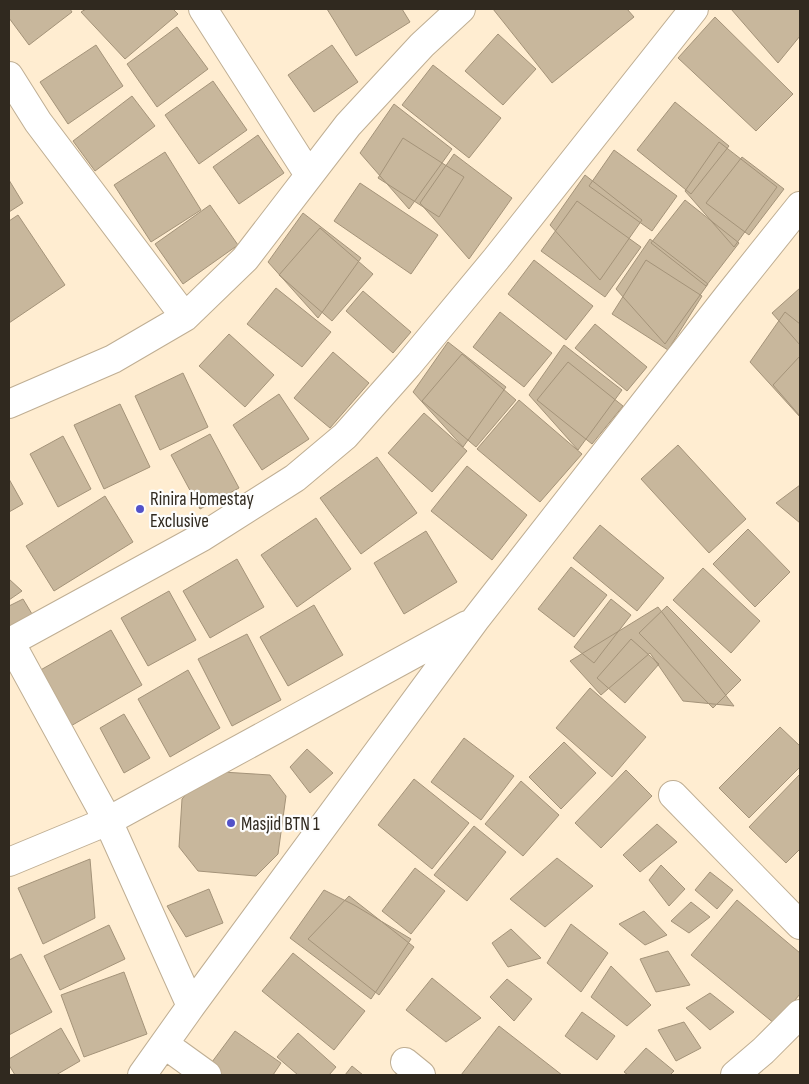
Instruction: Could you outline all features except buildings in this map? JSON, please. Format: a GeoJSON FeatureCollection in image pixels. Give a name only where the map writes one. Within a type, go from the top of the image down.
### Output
{"type":"FeatureCollection","features":[{"type":"Feature","properties":{"kind":"street"},"geometry":{"type":"LineString","coordinates":[[203,9],[309,175]]}},
{"type":"Feature","properties":{"kind":"street"},"geometry":{"type":"LineString","coordinates":[[9,404],[113,359],[185,318],[245,259],[348,125],[422,45],[461,9]]}},
{"type":"Feature","properties":{"kind":"street"},"geometry":{"type":"LineString","coordinates":[[191,1006],[108,822],[9,641],[202,537],[295,478],[345,436],[496,259],[694,9]]}},
{"type":"Feature","properties":{"kind":"street"},"geometry":{"type":"LineString","coordinates":[[9,76],[38,122],[185,318]]}},
{"type":"Feature","properties":{"kind":"street"},"geometry":{"type":"LineString","coordinates":[[142,1075],[475,620],[800,206]]}},
{"type":"Feature","properties":{"kind":"street"},"geometry":{"type":"LineString","coordinates":[[9,862],[108,822],[475,620]]}},
{"type":"Feature","properties":{"kind":"street"},"geometry":{"type":"LineString","coordinates":[[673,796],[800,925]]}},
{"type":"Feature","properties":{"kind":"street"},"geometry":{"type":"LineString","coordinates":[[735,1075],[763,1051],[800,1014]]}},
{"type":"Feature","properties":{"kind":"street"},"geometry":{"type":"LineString","coordinates":[[164,1044],[208,1075]]}},
{"type":"Feature","properties":{"kind":"place","name":"Rinira Homestay Exclusive"},"geometry":{"type":"Point","coordinates":[140,509]}},
{"type":"Feature","properties":{"kind":"place","name":"Masjid BTN 1"},"geometry":{"type":"Point","coordinates":[231,823]}}]}
